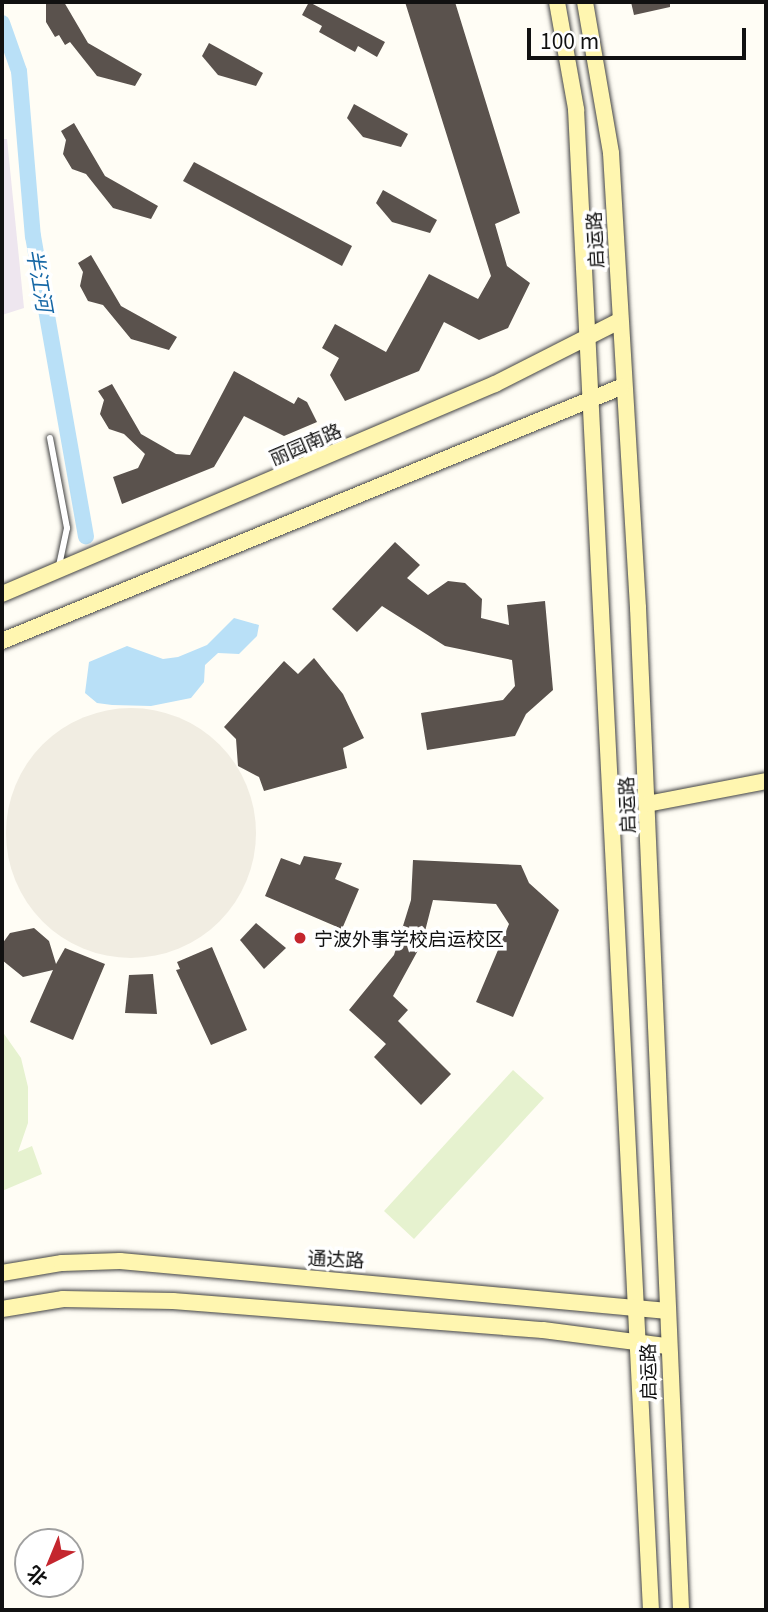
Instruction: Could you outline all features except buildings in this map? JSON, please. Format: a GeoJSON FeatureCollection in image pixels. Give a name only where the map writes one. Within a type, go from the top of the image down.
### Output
{"type":"FeatureCollection","features":[{"type":"Feature","properties":{"kind":"main road","name":"启运路"},"geometry":{"type":"LineString","coordinates":[[557,2],[576,109],[588,401],[627,1044],[633,1308],[651,1610]]}},
{"type":"Feature","properties":{"kind":"main road","name":"启运路"},"geometry":{"type":"LineString","coordinates":[[585,2],[611,153],[621,387],[647,804],[668,1311],[667,1346],[681,1610]]}},
{"type":"Feature","properties":{"kind":"main road","name":"丽园南路"},"geometry":{"type":"LineString","coordinates":[[2,594],[495,384],[619,321]]}},
{"type":"Feature","properties":{"kind":"main road"},"geometry":{"type":"LineString","coordinates":[[2,641],[621,387]]}},
{"type":"Feature","properties":{"kind":"main road"},"geometry":{"type":"LineString","coordinates":[[647,804],[766,781]]}},
{"type":"Feature","properties":{"kind":"main road","name":"通达路"},"geometry":{"type":"LineString","coordinates":[[2,1273],[62,1263],[120,1261],[668,1311]]}},
{"type":"Feature","properties":{"kind":"main road"},"geometry":{"type":"LineString","coordinates":[[2,1309],[63,1299],[173,1301],[667,1346]]}},
{"type":"Feature","properties":{"kind":"lane"},"geometry":{"type":"LineString","coordinates":[[50,438],[67,528],[58,572]]}},
{"type":"Feature","properties":{"kind":"shaded area"},"geometry":{"type":"Polygon","coordinates":[[[2,139],[7,139],[24,308],[2,315],[2,139]]]}},
{"type":"Feature","properties":{"kind":"shaded area"},"geometry":{"type":"Polygon","coordinates":[[[131,708],[179,718],[200,729],[219,745],[235,764],[246,785],[256,833],[246,881],[235,902],[219,921],[200,937],[179,948],[131,958],[83,948],[62,937],[43,921],[27,902],[16,881],[6,833],[16,785],[27,764],[43,745],[62,729],[83,718],[131,708]]]}},
{"type":"Feature","properties":{"kind":"green space"},"geometry":{"type":"Polygon","coordinates":[[[2,1031],[21,1058],[28,1087],[28,1123],[18,1152],[32,1146],[42,1174],[2,1191],[2,1031]]]}},
{"type":"Feature","properties":{"kind":"green space"},"geometry":{"type":"Polygon","coordinates":[[[513,1070],[544,1098],[414,1239],[384,1211],[513,1070]]]}},
{"type":"Feature","properties":{"kind":"water"},"geometry":{"type":"Polygon","coordinates":[[[234,618],[259,625],[257,636],[239,654],[218,653],[205,665],[204,682],[191,698],[151,706],[112,705],[97,703],[85,693],[89,662],[127,646],[163,659],[178,657],[207,645],[234,618]]]}},
{"type":"Feature","properties":{"kind":"waterway","name":"半江河"},"geometry":{"type":"LineString","coordinates":[[2,23],[19,71],[33,236],[86,536]]}},
{"type":"Feature","properties":{"kind":"place","name":"宁波外事学校启运校区"},"geometry":{"type":"Point","coordinates":[300,938]}}]}
